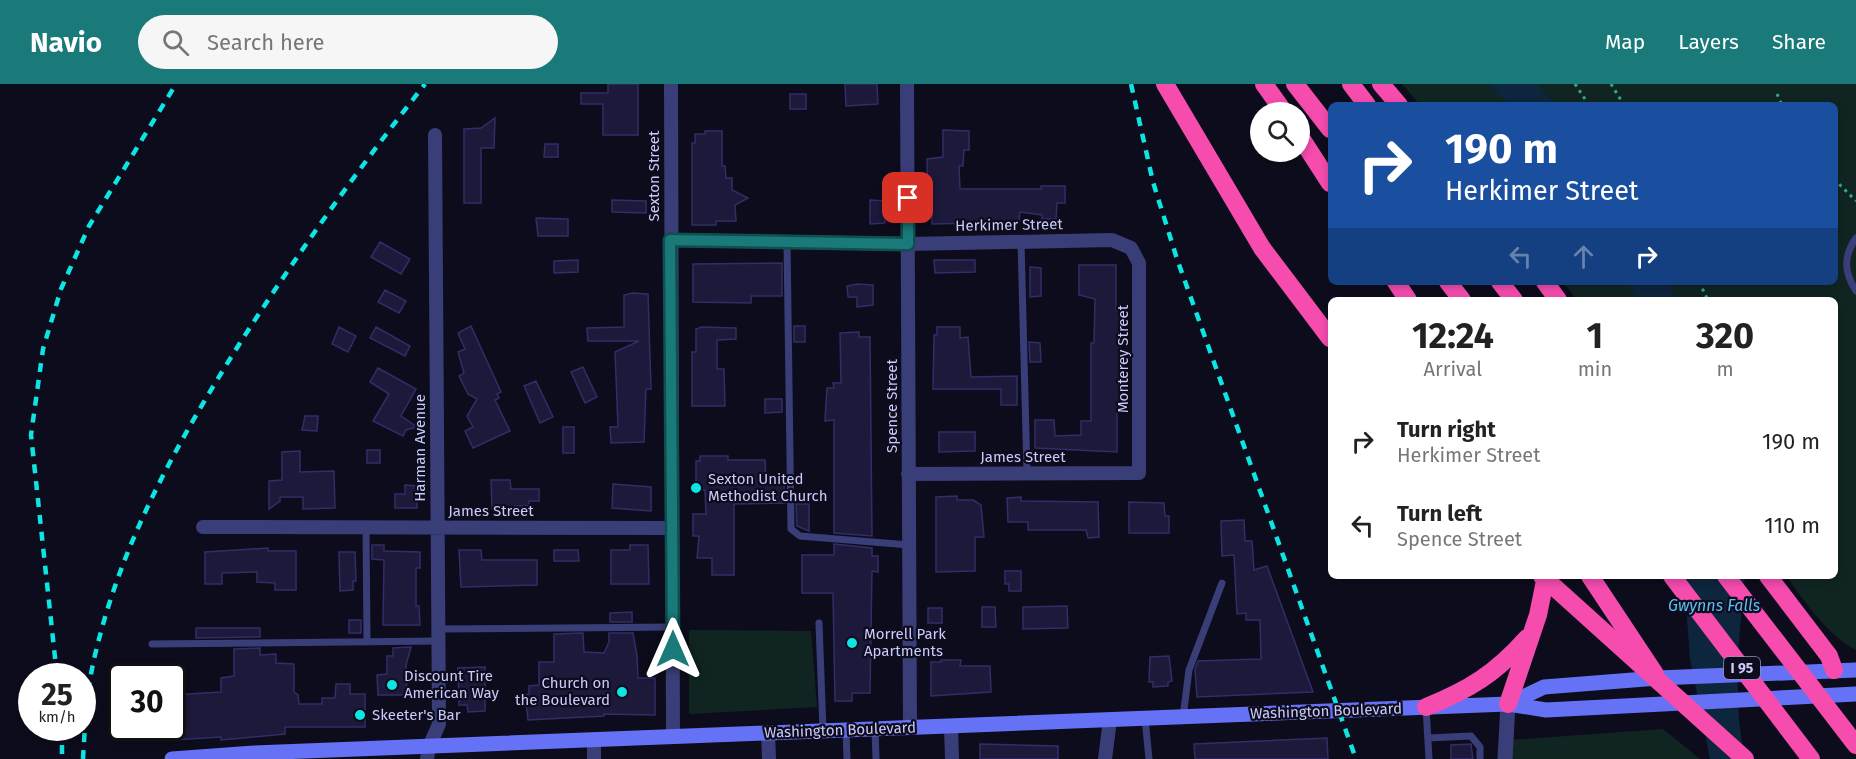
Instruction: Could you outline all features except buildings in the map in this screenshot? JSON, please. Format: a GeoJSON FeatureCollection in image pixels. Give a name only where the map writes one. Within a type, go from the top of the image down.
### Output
{"type":"FeatureCollection","features":[{"type":"Feature","properties":{"kind":"highway"},"geometry":{"type":"LineString","coordinates":[[1165,84],[1262,248],[1328,335]]}},
{"type":"Feature","properties":{"kind":"highway"},"geometry":{"type":"LineString","coordinates":[[1264,84],[1277,102]]}},
{"type":"Feature","properties":{"kind":"highway"},"geometry":{"type":"LineString","coordinates":[[1295,84],[1328,126]]}},
{"type":"Feature","properties":{"kind":"highway"},"geometry":{"type":"LineString","coordinates":[[1351,84],[1365,102]]}},
{"type":"Feature","properties":{"kind":"highway"},"geometry":{"type":"LineString","coordinates":[[1381,84],[1396,102]]}},
{"type":"Feature","properties":{"kind":"highway"},"geometry":{"type":"LineString","coordinates":[[1310,152],[1328,180]]}},
{"type":"Feature","properties":{"kind":"highway"},"geometry":{"type":"LineString","coordinates":[[1450,285],[1460,297]]}},
{"type":"Feature","properties":{"kind":"highway"},"geometry":{"type":"LineString","coordinates":[[1502,285],[1512,297]]}},
{"type":"Feature","properties":{"kind":"highway"},"geometry":{"type":"LineString","coordinates":[[1508,704],[1532,633],[1543,579]]}},
{"type":"Feature","properties":{"kind":"highway"},"geometry":{"type":"LineString","coordinates":[[1547,579],[1745,759]]}},
{"type":"Feature","properties":{"kind":"highway"},"geometry":{"type":"LineString","coordinates":[[1592,579],[1664,677],[1680,703]]}},
{"type":"Feature","properties":{"kind":"highway","name":"I 95"},"geometry":{"type":"LineString","coordinates":[[1674,579],[1811,759]]}},
{"type":"Feature","properties":{"kind":"highway","name":"I 95"},"geometry":{"type":"LineString","coordinates":[[1728,579],[1856,745]]}},
{"type":"Feature","properties":{"kind":"highway"},"geometry":{"type":"LineString","coordinates":[[1773,582],[1829,656],[1834,670]]}},
{"type":"Feature","properties":{"kind":"highway"},"geometry":{"type":"LineString","coordinates":[[1426,707],[1464,692],[1490,675],[1509,659],[1532,633]]}},
{"type":"Feature","properties":{"kind":"main road"},"geometry":{"type":"LineString","coordinates":[[1834,670],[1838,694]]}},
{"type":"Feature","properties":{"kind":"main road","name":"Washington Boulevard"},"geometry":{"type":"LineString","coordinates":[[1508,704],[1544,687],[1664,677],[1856,670]]}},
{"type":"Feature","properties":{"kind":"main road","name":"Washington Boulevard"},"geometry":{"type":"LineString","coordinates":[[172,759],[428,753],[594,740],[1508,704],[1546,710],[1856,694]]}},
{"type":"Feature","properties":{"kind":"street","name":"Sexton Street"},"geometry":{"type":"LineString","coordinates":[[670,84],[673,737]]}},
{"type":"Feature","properties":{"kind":"street","name":"Spence Street"},"geometry":{"type":"LineString","coordinates":[[907,84],[910,728]]}},
{"type":"Feature","properties":{"kind":"street","name":"Harman Avenue"},"geometry":{"type":"LineString","coordinates":[[428,753],[439,724],[435,135]]}},
{"type":"Feature","properties":{"kind":"street","name":"Herkimer Street"},"geometry":{"type":"LineString","coordinates":[[670,240],[908,244],[1112,240],[1131,248]]}},
{"type":"Feature","properties":{"kind":"street","name":"Monterey Street"},"geometry":{"type":"LineString","coordinates":[[1131,248],[1139,263],[1139,473]]}},
{"type":"Feature","properties":{"kind":"street","name":"James Street"},"geometry":{"type":"LineString","coordinates":[[908,474],[1139,473]]}},
{"type":"Feature","properties":{"kind":"street","name":"James Street"},"geometry":{"type":"LineString","coordinates":[[203,527],[672,528]]}},
{"type":"Feature","properties":{"kind":"street"},"geometry":{"type":"LineString","coordinates":[[1504,759],[1508,704]]}},
{"type":"Feature","properties":{"kind":"street"},"geometry":{"type":"LineString","coordinates":[[1105,759],[1110,720]]}},
{"type":"Feature","properties":{"kind":"street"},"geometry":{"type":"LineString","coordinates":[[951,726],[952,759]]}},
{"type":"Feature","properties":{"kind":"street"},"geometry":{"type":"LineString","coordinates":[[768,733],[769,759]]}},
{"type":"Feature","properties":{"kind":"street"},"geometry":{"type":"LineString","coordinates":[[594,740],[594,759]]}},
{"type":"Feature","properties":{"kind":"lane"},"geometry":{"type":"LineString","coordinates":[[1856,238],[1845,258],[1850,282],[1856,291]]}},
{"type":"Feature","properties":{"kind":"lane"},"geometry":{"type":"LineString","coordinates":[[787,242],[791,529],[800,536],[909,545]]}},
{"type":"Feature","properties":{"kind":"lane"},"geometry":{"type":"LineString","coordinates":[[1021,242],[1027,474]]}},
{"type":"Feature","properties":{"kind":"lane"},"geometry":{"type":"LineString","coordinates":[[366,527],[367,642]]}},
{"type":"Feature","properties":{"kind":"lane"},"geometry":{"type":"LineString","coordinates":[[1183,717],[1189,670],[1222,583]]}},
{"type":"Feature","properties":{"kind":"lane"},"geometry":{"type":"LineString","coordinates":[[819,623],[823,731]]}},
{"type":"Feature","properties":{"kind":"lane"},"geometry":{"type":"LineString","coordinates":[[152,644],[367,642],[438,635],[673,627]]}},
{"type":"Feature","properties":{"kind":"lane"},"geometry":{"type":"LineString","coordinates":[[1426,707],[1429,759]]}},
{"type":"Feature","properties":{"kind":"lane"},"geometry":{"type":"LineString","coordinates":[[1144,718],[1149,759]]}},
{"type":"Feature","properties":{"kind":"lane"},"geometry":{"type":"LineString","coordinates":[[875,729],[876,759]]}},
{"type":"Feature","properties":{"kind":"lane"},"geometry":{"type":"LineString","coordinates":[[846,730],[847,759]]}},
{"type":"Feature","properties":{"kind":"lane"},"geometry":{"type":"LineString","coordinates":[[1428,738],[1471,736],[1480,747],[1480,759]]}},
{"type":"Feature","properties":{"kind":"path"},"geometry":{"type":"LineString","coordinates":[[1575,84],[1587,102]]}},
{"type":"Feature","properties":{"kind":"path"},"geometry":{"type":"LineString","coordinates":[[1611,84],[1622,102]]}},
{"type":"Feature","properties":{"kind":"path"},"geometry":{"type":"LineString","coordinates":[[1777,94],[1781,102]]}},
{"type":"Feature","properties":{"kind":"path"},"geometry":{"type":"LineString","coordinates":[[1838,183],[1856,201]]}},
{"type":"Feature","properties":{"kind":"green space"},"geometry":{"type":"Polygon","coordinates":[[[1402,84],[1856,84],[1856,650],[1826,626],[1788,579],[1838,579],[1838,297],[1575,297],[1565,285],[1838,285],[1838,102],[1417,102],[1402,84]]]}},
{"type":"Feature","properties":{"kind":"green space"},"geometry":{"type":"Polygon","coordinates":[[[689,630],[811,631],[817,707],[689,714],[689,630]]]}},
{"type":"Feature","properties":{"kind":"green space"},"geometry":{"type":"Polygon","coordinates":[[[1663,729],[1700,759],[1510,759],[1509,740],[1663,729]]]}},
{"type":"Feature","properties":{"kind":"water"},"geometry":{"type":"Polygon","coordinates":[[[1488,84],[1537,84],[1553,102],[1506,102],[1488,84]]]}},
{"type":"Feature","properties":{"kind":"water"},"geometry":{"type":"Polygon","coordinates":[[[1630,285],[1669,285],[1675,297],[1635,297],[1630,285]]]}},
{"type":"Feature","properties":{"kind":"water","name":"Gwynns Falls"},"geometry":{"type":"Polygon","coordinates":[[[1684,579],[1745,579],[1738,690],[1745,759],[1710,759],[1690,659],[1684,579]]]}},
{"type":"Feature","properties":{"kind":"railway"},"geometry":{"type":"LineString","coordinates":[[56,663],[31,435],[43,349],[61,289],[89,226],[176,84]]}},
{"type":"Feature","properties":{"kind":"railway"},"geometry":{"type":"LineString","coordinates":[[83,759],[88,691],[107,609],[137,529],[155,491],[240,343],[329,212],[425,84]]}},
{"type":"Feature","properties":{"kind":"railway"},"geometry":{"type":"LineString","coordinates":[[1131,84],[1153,182],[1177,259],[1356,759]]}},
{"type":"Feature","properties":{"kind":"railway"},"geometry":{"type":"LineString","coordinates":[[62,741],[62,759]]}},
{"type":"Feature","properties":{"kind":"place","name":"Sexton United Methodist Church"},"geometry":{"type":"Point","coordinates":[696,488]}},
{"type":"Feature","properties":{"kind":"place","name":"Morrell Park Apartments"},"geometry":{"type":"Point","coordinates":[852,643]}},
{"type":"Feature","properties":{"kind":"place","name":"Discount Tire American Way"},"geometry":{"type":"Point","coordinates":[392,685]}},
{"type":"Feature","properties":{"kind":"place","name":"Church on the Boulevard"},"geometry":{"type":"Point","coordinates":[622,692]}},
{"type":"Feature","properties":{"kind":"place","name":"Skeeter's Bar"},"geometry":{"type":"Point","coordinates":[360,715]}},
{"type":"Feature","properties":{"kind":"route"},"geometry":{"type":"LineString","coordinates":[[673,649],[670,240],[908,244],[908,198]]}}]}
